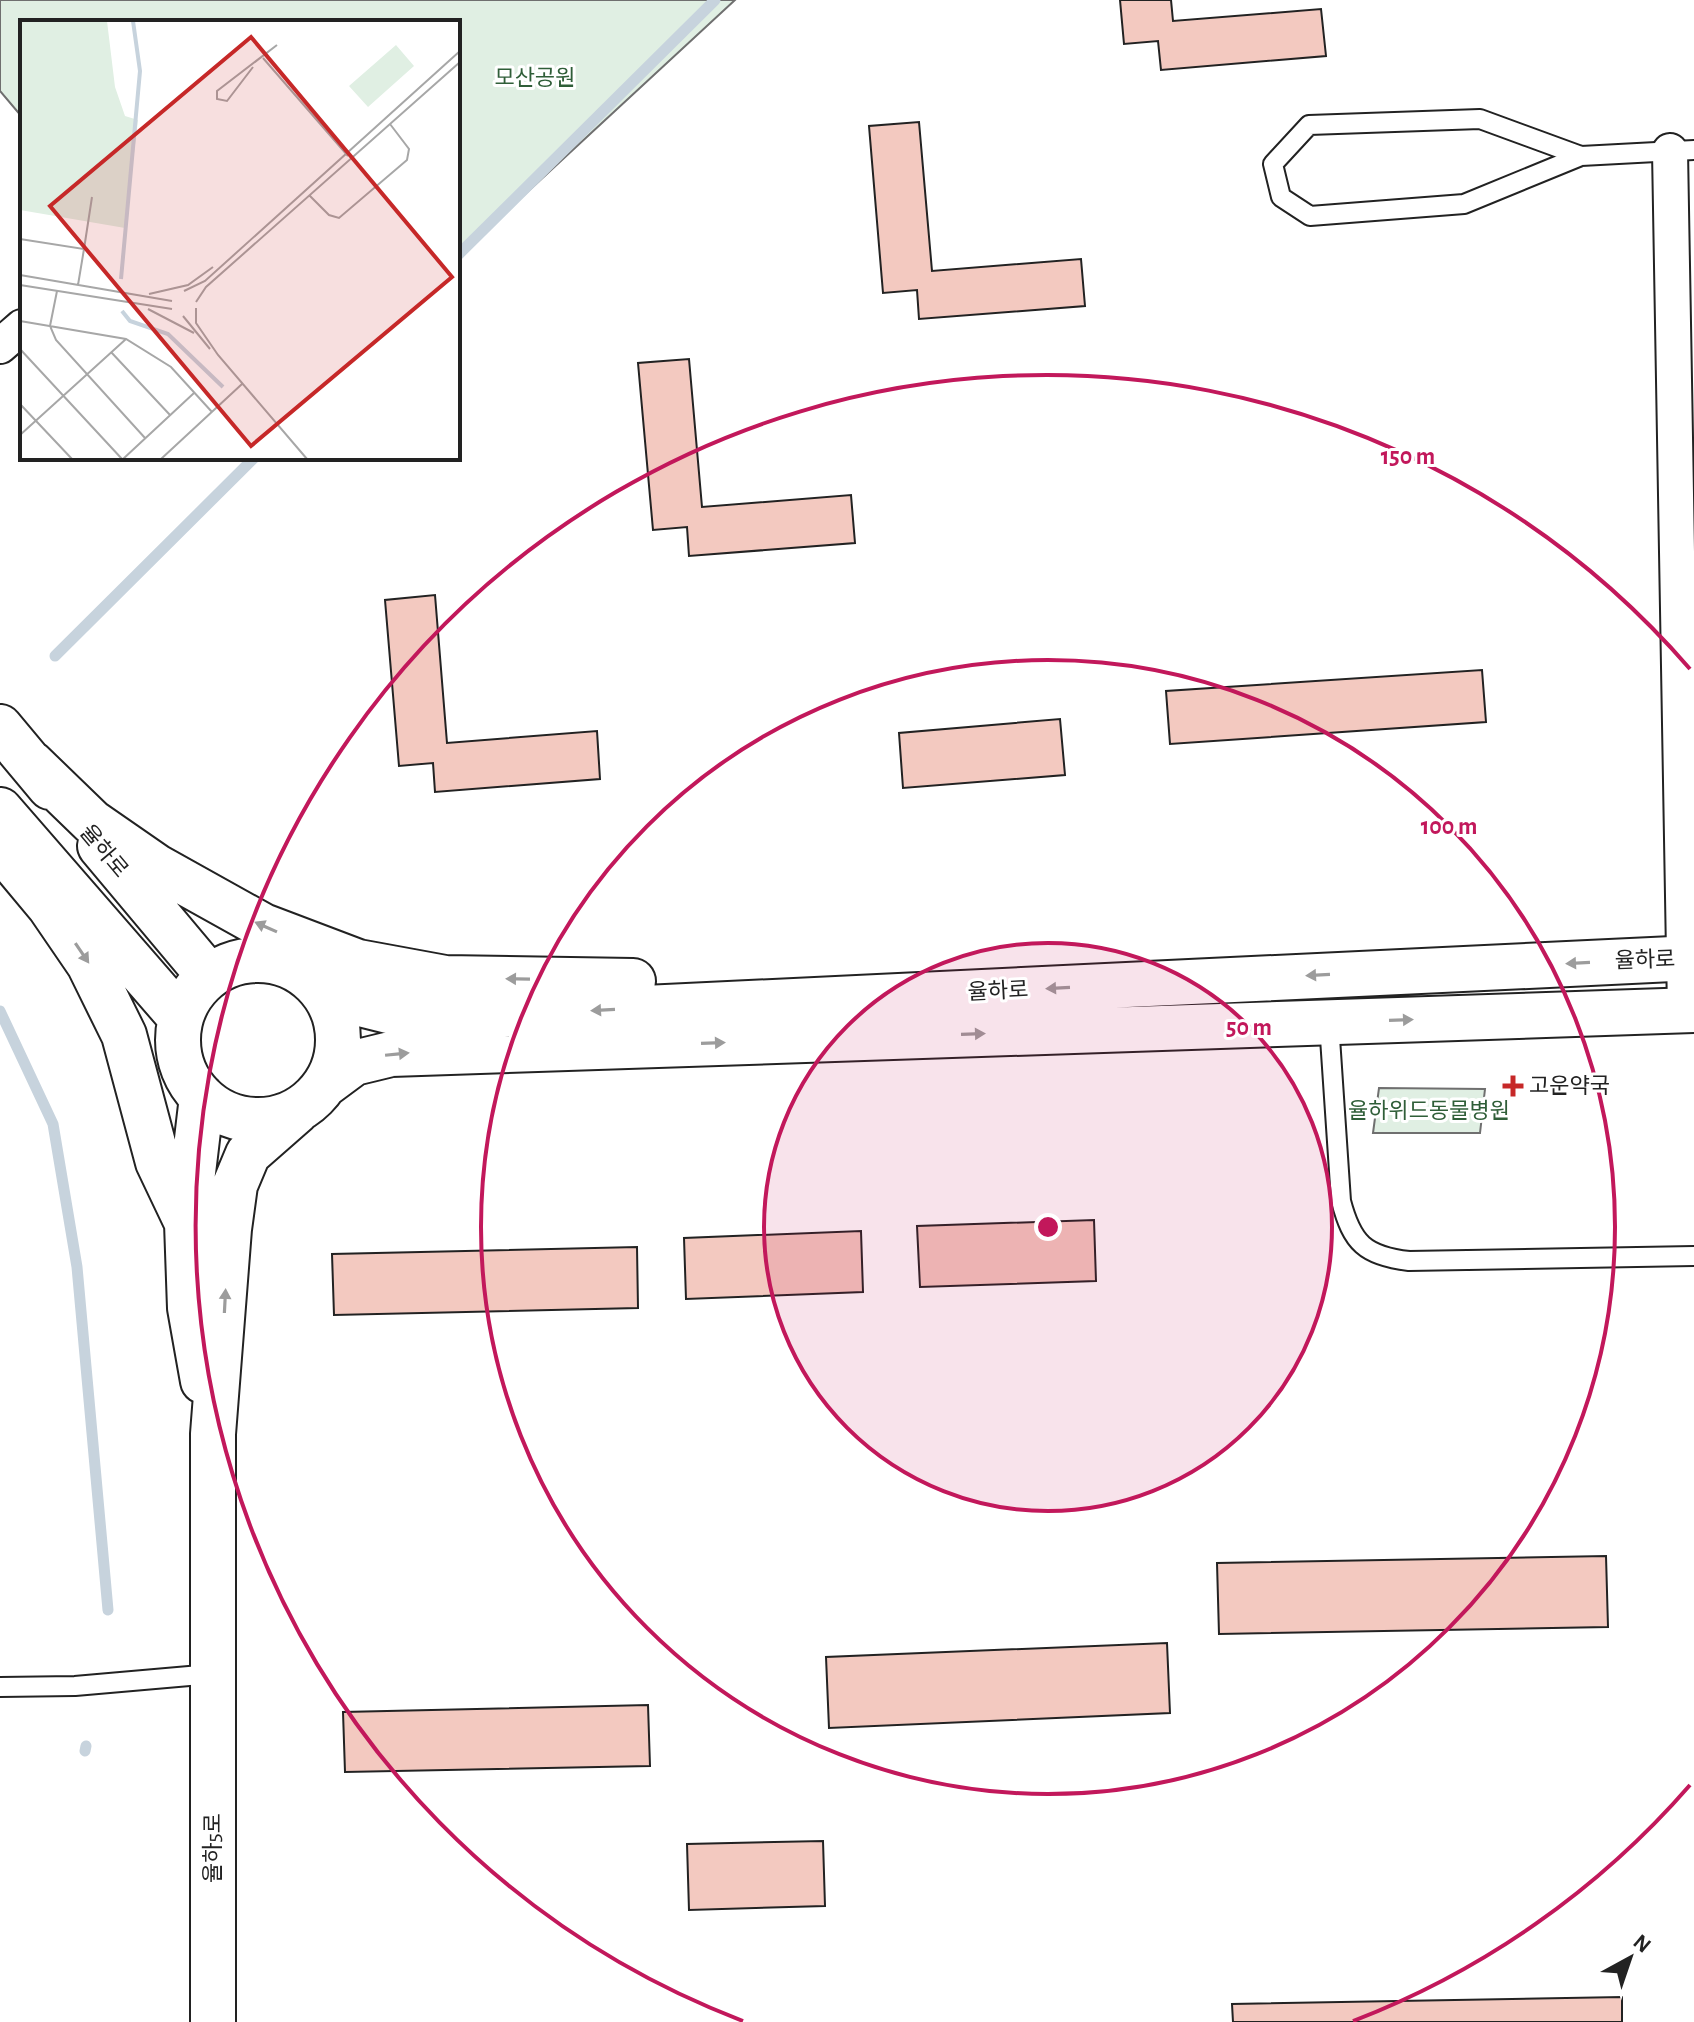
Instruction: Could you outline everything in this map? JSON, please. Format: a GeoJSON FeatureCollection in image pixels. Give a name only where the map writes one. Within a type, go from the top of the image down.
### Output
{"type":"FeatureCollection","features":[{"type":"Feature","properties":{"kind":"main road","name":"율하로"},"geometry":{"type":"LineString","coordinates":[[0,727],[209,976]]}},
{"type":"Feature","properties":{"kind":"main road"},"geometry":{"type":"LineString","coordinates":[[31,763],[92,822],[157,867],[263,926],[358,962],[445,978],[661,982],[762,1002]]}},
{"type":"Feature","properties":{"kind":"main road"},"geometry":{"type":"LineString","coordinates":[[0,810],[180,1017]]}},
{"type":"Feature","properties":{"kind":"main road"},"geometry":{"type":"LineString","coordinates":[[0,847],[50,907],[89,964],[124,1035],[158,1162],[187,1223]]}},
{"type":"Feature","properties":{"kind":"main road"},"geometry":{"type":"LineString","coordinates":[[213,1434],[235,1185],[248,1154],[312,1097],[337,1056],[338,1027],[328,1000],[310,978],[285,963],[257,958],[231,963],[209,976],[191,994],[180,1017],[178,1046],[185,1074],[202,1097],[223,1112],[247,1120],[273,1119],[312,1097]]}},
{"type":"Feature","properties":{"kind":"main road","name":"율하로"},"geometry":{"type":"LineString","coordinates":[[310,978],[352,1002],[404,1015],[456,1017],[1689,958]]}},
{"type":"Feature","properties":{"kind":"main road","name":"율하로"},"geometry":{"type":"LineString","coordinates":[[312,1097],[354,1063],[391,1054],[1689,1010]]}},
{"type":"Feature","properties":{"kind":"main road"},"geometry":{"type":"LineString","coordinates":[[202,1097],[187,1223],[190,1308],[213,1434]]}},
{"type":"Feature","properties":{"kind":"main road","name":"율하5로"},"geometry":{"type":"LineString","coordinates":[[213,1434],[213,2022]]}},
{"type":"Feature","properties":{"kind":"street"},"geometry":{"type":"LineString","coordinates":[[1682,151],[1689,1010]]}},
{"type":"Feature","properties":{"kind":"street"},"geometry":{"type":"LineString","coordinates":[[0,346],[20,329]]}},
{"type":"Feature","properties":{"kind":"lane"},"geometry":{"type":"LineString","coordinates":[[1581,156],[1480,119],[1309,125],[1273,164],[1281,197],[1310,216],[1464,204],[1581,156],[1682,151]]}},
{"type":"Feature","properties":{"kind":"lane"},"geometry":{"type":"LineString","coordinates":[[1329,1023],[1341,1201],[1348,1227],[1363,1245],[1385,1258],[1409,1261],[1694,1256]]}},
{"type":"Feature","properties":{"kind":"lane"},"geometry":{"type":"LineString","coordinates":[[0,1687],[75,1686],[212,1674]]}},
{"type":"Feature","properties":{"kind":"green space","name":"모산공원"},"geometry":{"type":"Polygon","coordinates":[[[0,0],[735,0],[460,254],[460,20],[20,20],[20,115],[0,91],[0,0]]]}},
{"type":"Feature","properties":{"kind":"green space","name":"율하위드동물병원"},"geometry":{"type":"Polygon","coordinates":[[[1379,1088],[1485,1089],[1480,1133],[1373,1133],[1379,1088]]]}},
{"type":"Feature","properties":{"kind":"building"},"geometry":{"type":"Polygon","coordinates":[[[1120,0],[1171,0],[1173,21],[1321,9],[1326,56],[1161,70],[1158,41],[1124,44],[1120,0]]]}},
{"type":"Feature","properties":{"kind":"building"},"geometry":{"type":"Polygon","coordinates":[[[919,122],[932,271],[1081,259],[1085,306],[919,319],[917,290],[883,293],[869,126],[919,122]]]}},
{"type":"Feature","properties":{"kind":"building"},"geometry":{"type":"Polygon","coordinates":[[[689,359],[702,507],[851,495],[855,543],[689,556],[687,527],[653,530],[638,363],[689,359]]]}},
{"type":"Feature","properties":{"kind":"building"},"geometry":{"type":"Polygon","coordinates":[[[435,595],[447,743],[597,731],[600,779],[435,792],[433,763],[399,766],[385,600],[435,595]]]}},
{"type":"Feature","properties":{"kind":"building"},"geometry":{"type":"Polygon","coordinates":[[[1482,670],[1486,722],[1170,744],[1166,691],[1482,670]]]}},
{"type":"Feature","properties":{"kind":"building"},"geometry":{"type":"Polygon","coordinates":[[[1060,719],[1065,775],[903,788],[899,733],[1060,719]]]}},
{"type":"Feature","properties":{"kind":"building"},"geometry":{"type":"Polygon","coordinates":[[[1094,1220],[1096,1281],[920,1287],[917,1226],[1094,1220]]]}},
{"type":"Feature","properties":{"kind":"building"},"geometry":{"type":"Polygon","coordinates":[[[861,1231],[863,1292],[686,1299],[684,1238],[861,1231]]]}},
{"type":"Feature","properties":{"kind":"building"},"geometry":{"type":"Polygon","coordinates":[[[637,1247],[638,1308],[334,1315],[332,1254],[637,1247]]]}},
{"type":"Feature","properties":{"kind":"building"},"geometry":{"type":"Polygon","coordinates":[[[1606,1556],[1608,1627],[1219,1634],[1217,1563],[1606,1556]]]}},
{"type":"Feature","properties":{"kind":"building"},"geometry":{"type":"Polygon","coordinates":[[[1167,1643],[1170,1713],[829,1728],[826,1657],[1167,1643]]]}},
{"type":"Feature","properties":{"kind":"building"},"geometry":{"type":"Polygon","coordinates":[[[648,1705],[650,1766],[345,1772],[343,1712],[648,1705]]]}},
{"type":"Feature","properties":{"kind":"building"},"geometry":{"type":"Polygon","coordinates":[[[823,1841],[825,1906],[689,1910],[687,1844],[823,1841]]]}},
{"type":"Feature","properties":{"kind":"building"},"geometry":{"type":"Polygon","coordinates":[[[1622,1997],[1622,2022],[1233,2022],[1232,2004],[1622,1997]]]}},
{"type":"Feature","properties":{"kind":"waterway"},"geometry":{"type":"LineString","coordinates":[[460,253],[715,0]]}},
{"type":"Feature","properties":{"kind":"waterway"},"geometry":{"type":"LineString","coordinates":[[55,656],[252,460]]}},
{"type":"Feature","properties":{"kind":"waterway"},"geometry":{"type":"LineString","coordinates":[[0,1011],[53,1124],[77,1267],[108,1610]]}},
{"type":"Feature","properties":{"kind":"waterway"},"geometry":{"type":"LineString","coordinates":[[85,1751],[86,1746]]}},
{"type":"Feature","properties":{"kind":"place","name":"고운약국"},"geometry":{"type":"Point","coordinates":[1513,1086]}}]}
